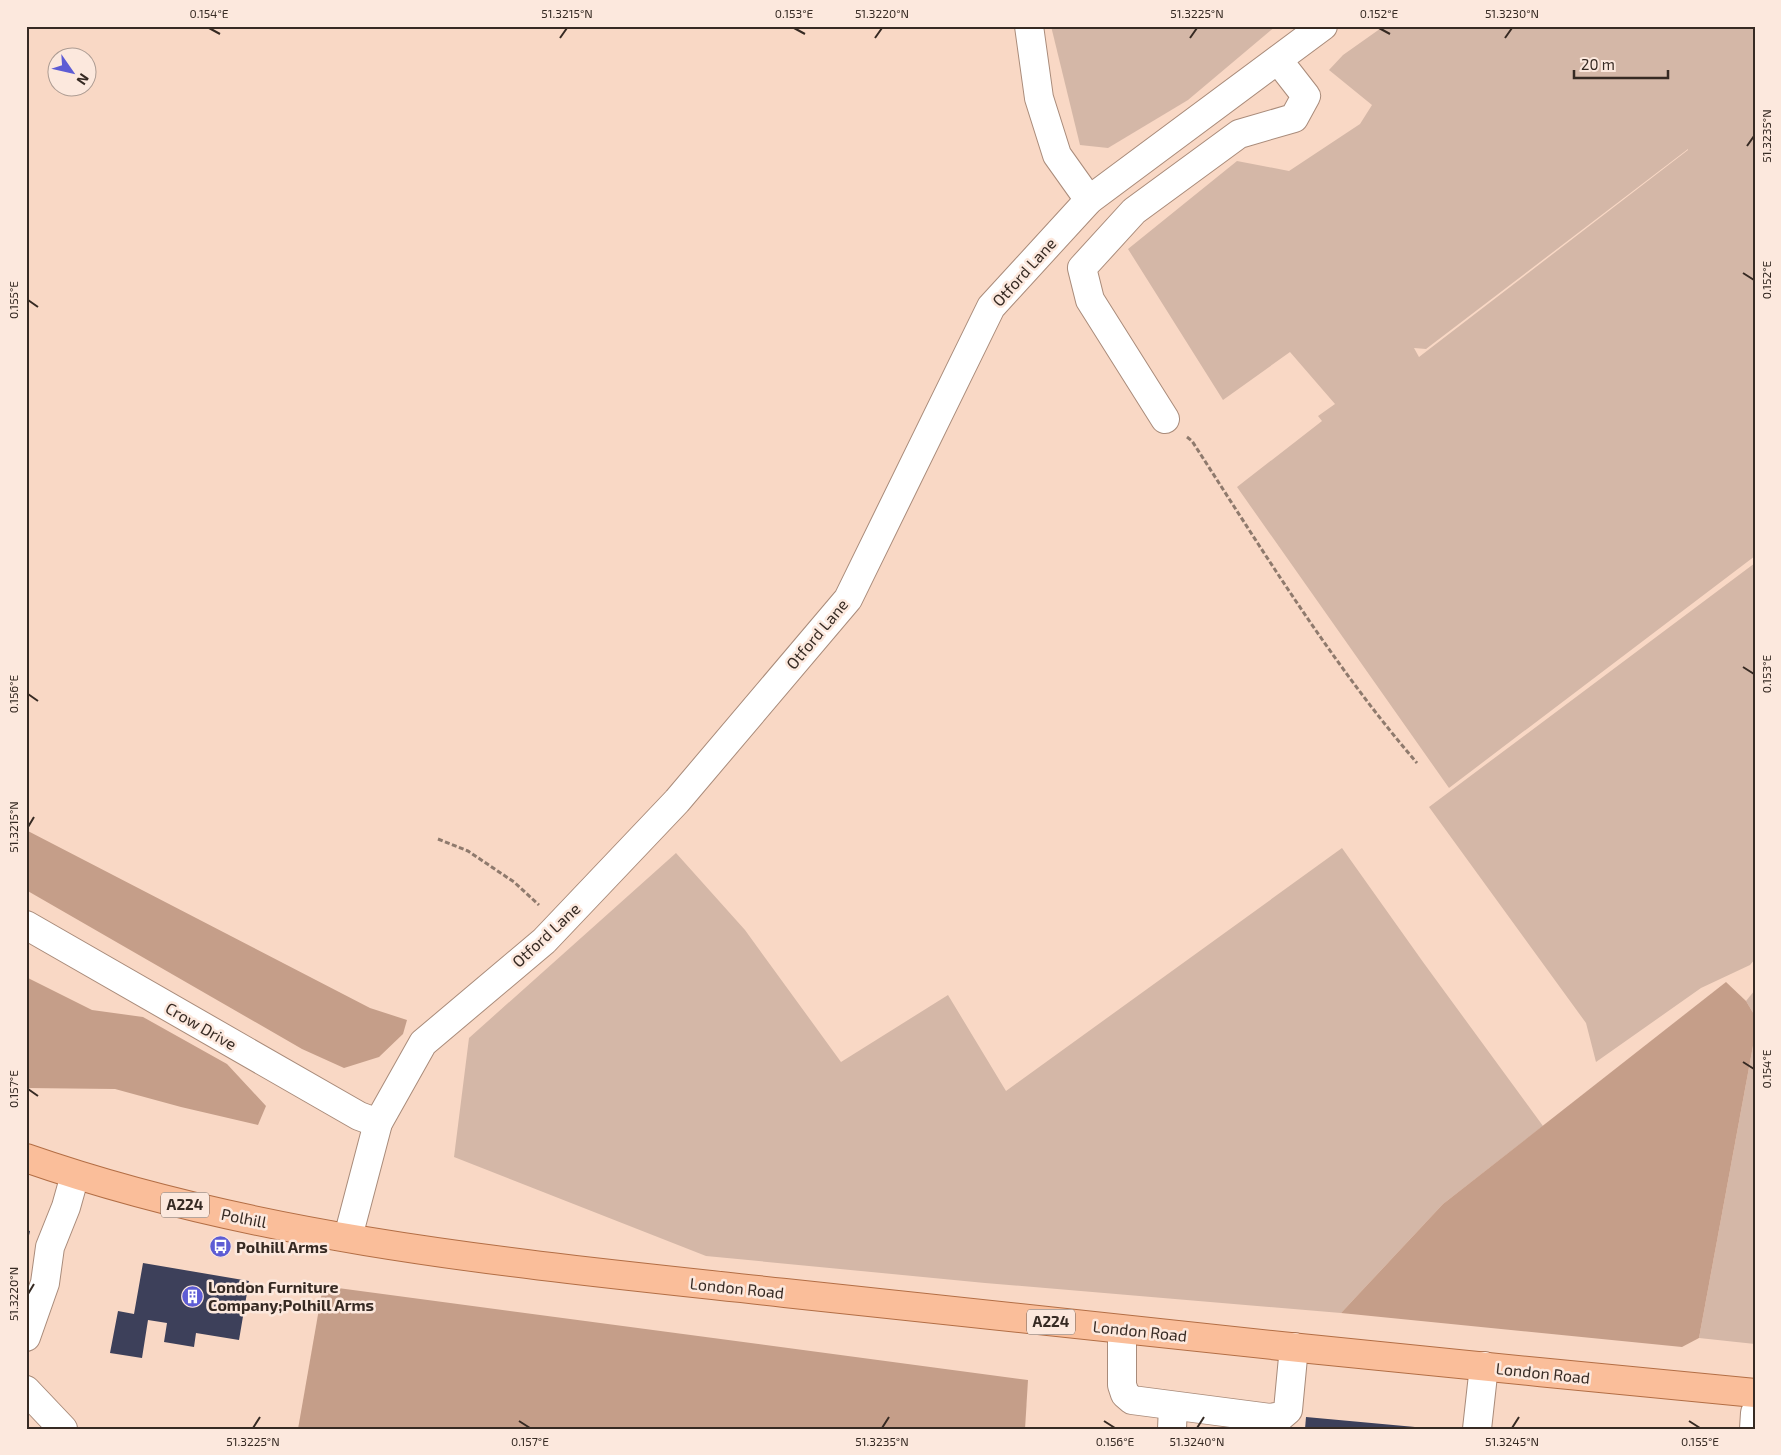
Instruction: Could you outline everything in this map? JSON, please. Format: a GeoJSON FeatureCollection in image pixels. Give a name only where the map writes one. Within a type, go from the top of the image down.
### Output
{"type":"FeatureCollection","features":[{"type":"Feature","properties":{"kind":"main road","name":"Polhill"},"geometry":{"type":"LineString","coordinates":[[26,1158],[75,1175],[208,1211],[348,1237]]}},
{"type":"Feature","properties":{"kind":"main road","name":"London Road"},"geometry":{"type":"LineString","coordinates":[[348,1237],[610,1274],[1122,1330],[1755,1393]]}},
{"type":"Feature","properties":{"kind":"street"},"geometry":{"type":"LineString","coordinates":[[1029,26],[1039,98],[1058,155],[1088,200]]}},
{"type":"Feature","properties":{"kind":"street","name":"Otford Lane"},"geometry":{"type":"LineString","coordinates":[[348,1237],[378,1122],[424,1043],[544,941],[677,801],[848,598],[991,307],[1088,200],[1323,26]]}},
{"type":"Feature","properties":{"kind":"street"},"geometry":{"type":"LineString","coordinates":[[1165,420],[1090,300],[1082,268],[1134,211],[1239,134],[1294,118],[1306,96],[1278,60]]}},
{"type":"Feature","properties":{"kind":"street","name":"Crow Drive"},"geometry":{"type":"LineString","coordinates":[[26,925],[359,1116],[378,1122]]}},
{"type":"Feature","properties":{"kind":"street"},"geometry":{"type":"LineString","coordinates":[[26,1337],[45,1283],[50,1247],[66,1207],[75,1175]]}},
{"type":"Feature","properties":{"kind":"street"},"geometry":{"type":"LineString","coordinates":[[1122,1330],[1122,1385],[1125,1394],[1132,1400],[1173,1417],[1270,1418],[1280,1416],[1288,1410],[1294,1347]]}},
{"type":"Feature","properties":{"kind":"street"},"geometry":{"type":"LineString","coordinates":[[1477,1429],[1484,1366]]}},
{"type":"Feature","properties":{"kind":"street"},"geometry":{"type":"LineString","coordinates":[[26,1390],[63,1429]]}},
{"type":"Feature","properties":{"kind":"street"},"geometry":{"type":"LineString","coordinates":[[1754,1429],[1755,1413]]}},
{"type":"Feature","properties":{"kind":"path"},"geometry":{"type":"LineString","coordinates":[[1165,420],[1192,441],[1294,599],[1389,730],[1418,763]]}},
{"type":"Feature","properties":{"kind":"path"},"geometry":{"type":"LineString","coordinates":[[438,839],[468,851],[514,882],[561,923]]}},
{"type":"Feature","properties":{"kind":"shaded area"},"geometry":{"type":"Polygon","coordinates":[[[1051,26],[1276,26],[1188,100],[1108,148],[1080,145],[1051,26]]]}},
{"type":"Feature","properties":{"kind":"shaded area"},"geometry":{"type":"Polygon","coordinates":[[[1384,26],[1755,26],[1755,556],[1449,788],[1237,487],[1322,421],[1318,416],[1335,404],[1290,352],[1223,400],[1128,249],[1237,161],[1289,171],[1360,124],[1372,105],[1329,70],[1343,55],[1384,26]],[[1688,150],[1426,349],[1414,348],[1419,357],[1688,150]]]}},
{"type":"Feature","properties":{"kind":"shaded area"},"geometry":{"type":"Polygon","coordinates":[[[1755,563],[1755,959],[1750,965],[1701,988],[1596,1062],[1586,1023],[1429,807],[1755,563]]]}},
{"type":"Feature","properties":{"kind":"shaded area"},"geometry":{"type":"Polygon","coordinates":[[[26,830],[370,1008],[407,1020],[403,1034],[379,1057],[344,1068],[302,1049],[26,890],[26,830]]]}},
{"type":"Feature","properties":{"kind":"shaded area"},"geometry":{"type":"Polygon","coordinates":[[[1342,848],[1543,1126],[1443,1204],[1341,1313],[985,1283],[706,1256],[454,1157],[469,1038],[676,853],[745,930],[841,1062],[948,995],[1006,1091],[1342,848]]]}},
{"type":"Feature","properties":{"kind":"shaded area"},"geometry":{"type":"Polygon","coordinates":[[[26,977],[92,1010],[143,1017],[227,1064],[266,1106],[258,1125],[115,1089],[26,1088],[26,977]]]}},
{"type":"Feature","properties":{"kind":"shaded area"},"geometry":{"type":"Polygon","coordinates":[[[1726,982],[1746,1001],[1755,1016],[1755,1035],[1699,1338],[1682,1347],[1341,1313],[1443,1204],[1726,982]]]}},
{"type":"Feature","properties":{"kind":"shaded area"},"geometry":{"type":"Polygon","coordinates":[[[1755,990],[1755,1016],[1746,1001],[1755,990]]]}},
{"type":"Feature","properties":{"kind":"shaded area"},"geometry":{"type":"Polygon","coordinates":[[[1755,1035],[1755,1344],[1699,1338],[1755,1035]]]}},
{"type":"Feature","properties":{"kind":"shaded area"},"geometry":{"type":"Polygon","coordinates":[[[323,1286],[1028,1380],[1025,1429],[298,1429],[323,1286]]]}},
{"type":"Feature","properties":{"kind":"building"},"geometry":{"type":"Polygon","coordinates":[[[26,1230],[30,1231],[27,1244],[26,1244],[26,1230]]]}},
{"type":"Feature","properties":{"kind":"building","name":"London Furniture Company;Polhill Arms"},"geometry":{"type":"Polygon","coordinates":[[[143,1263],[249,1281],[239,1340],[196,1333],[194,1347],[164,1342],[167,1323],[148,1320],[142,1358],[110,1353],[118,1311],[134,1314],[143,1263]]]}},
{"type":"Feature","properties":{"kind":"building"},"geometry":{"type":"Polygon","coordinates":[[[1306,1417],[1415,1427],[1415,1429],[1305,1429],[1306,1417]]]}},
{"type":"Feature","properties":{"kind":"place","name":"Polhill Arms"},"geometry":{"type":"Point","coordinates":[220,1247]}},
{"type":"Feature","properties":{"kind":"place","name":"London Furniture Company;Polhill Arms"},"geometry":{"type":"Point","coordinates":[192,1296]}}]}
